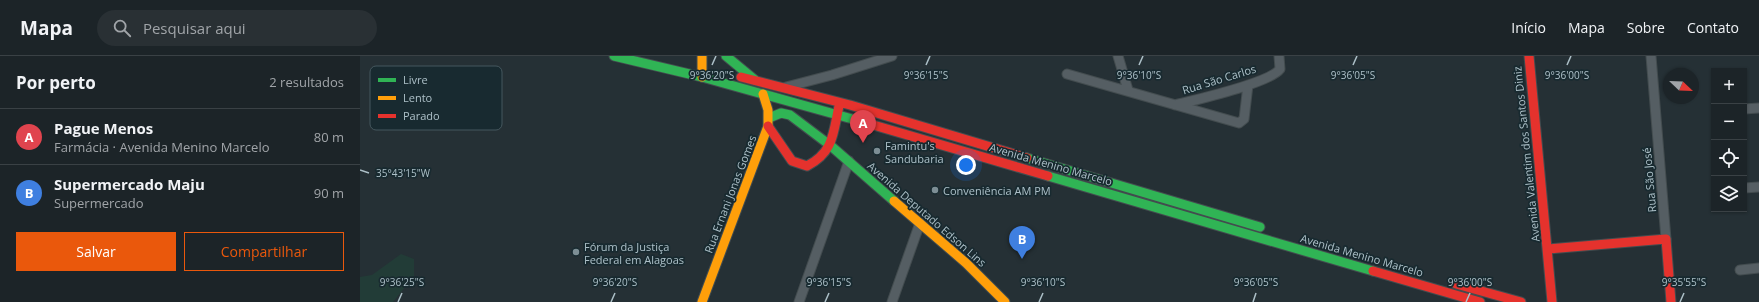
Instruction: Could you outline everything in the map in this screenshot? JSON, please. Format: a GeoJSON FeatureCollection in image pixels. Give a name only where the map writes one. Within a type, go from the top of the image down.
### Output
{"type":"FeatureCollection","features":[{"type":"Feature","properties":{"kind":"main road","name":"Avenida Menino Marcelo"},"geometry":{"type":"LineString","coordinates":[[614,56],[702,77],[837,115],[1480,302]]}},
{"type":"Feature","properties":{"kind":"main road"},"geometry":{"type":"LineString","coordinates":[[697,66],[702,56]]}},
{"type":"Feature","properties":{"kind":"main road"},"geometry":{"type":"LineString","coordinates":[[726,56],[756,81]]}},
{"type":"Feature","properties":{"kind":"main road","name":"Avenida Valentim dos Santos Diniz"},"geometry":{"type":"LineString","coordinates":[[1529,56],[1552,302]]}},
{"type":"Feature","properties":{"kind":"main road"},"geometry":{"type":"LineString","coordinates":[[697,66],[702,77]]}},
{"type":"Feature","properties":{"kind":"main road"},"geometry":{"type":"LineString","coordinates":[[697,66],[715,70]]}},
{"type":"Feature","properties":{"kind":"main road","name":"Avenida Menino Marcelo"},"geometry":{"type":"LineString","coordinates":[[729,74],[840,103],[1266,228]]}},
{"type":"Feature","properties":{"kind":"main road"},"geometry":{"type":"LineString","coordinates":[[763,94],[769,122],[792,161],[802,166],[807,166],[821,159],[831,146],[840,103]]}},
{"type":"Feature","properties":{"kind":"main road","name":"Avenida Deputado Edson Lins"},"geometry":{"type":"LineString","coordinates":[[769,122],[781,113],[790,115],[831,146],[966,263],[994,298],[1005,302]]}},
{"type":"Feature","properties":{"kind":"main road","name":"Rua Ernani Jonas Gomes"},"geometry":{"type":"LineString","coordinates":[[702,302],[769,122]]}},
{"type":"Feature","properties":{"kind":"main road"},"geometry":{"type":"LineString","coordinates":[[1548,249],[1666,239]]}},
{"type":"Feature","properties":{"kind":"main road","name":"Rua São José"},"geometry":{"type":"LineString","coordinates":[[1666,239],[1671,302]]}},
{"type":"Feature","properties":{"kind":"main road"},"geometry":{"type":"LineString","coordinates":[[1446,281],[1521,302]]}},
{"type":"Feature","properties":{"kind":"street"},"geometry":{"type":"LineString","coordinates":[[783,87],[832,75],[892,56]]}},
{"type":"Feature","properties":{"kind":"street"},"geometry":{"type":"LineString","coordinates":[[1118,56],[1128,90]]}},
{"type":"Feature","properties":{"kind":"street","name":"Rua São Carlos"},"geometry":{"type":"LineString","coordinates":[[1174,106],[1248,85],[1277,73],[1280,65],[1279,56]]}},
{"type":"Feature","properties":{"kind":"street","name":"Rua São José"},"geometry":{"type":"LineString","coordinates":[[1650,56],[1666,239]]}},
{"type":"Feature","properties":{"kind":"street","name":"Rua São Carlos"},"geometry":{"type":"LineString","coordinates":[[1067,74],[1128,90],[1174,106],[1241,122],[1244,119],[1248,85]]}},
{"type":"Feature","properties":{"kind":"street"},"geometry":{"type":"LineString","coordinates":[[1747,109],[1759,108]]}},
{"type":"Feature","properties":{"kind":"street"},"geometry":{"type":"LineString","coordinates":[[799,302],[849,161]]}},
{"type":"Feature","properties":{"kind":"street"},"geometry":{"type":"LineString","coordinates":[[1747,188],[1759,187]]}},
{"type":"Feature","properties":{"kind":"street"},"geometry":{"type":"LineString","coordinates":[[892,302],[920,223]]}},
{"type":"Feature","properties":{"kind":"street"},"geometry":{"type":"LineString","coordinates":[[1740,270],[1759,268]]}},
{"type":"Feature","properties":{"kind":"green space"},"geometry":{"type":"Polygon","coordinates":[[[401,254],[414,259],[414,276],[393,302],[360,302],[360,277],[372,275],[401,254]]]}},
{"type":"Feature","properties":{"kind":"traffic: fast"},"geometry":{"type":"LineString","coordinates":[[614,56],[702,77],[863,122]]}},
{"type":"Feature","properties":{"kind":"traffic: fast"},"geometry":{"type":"LineString","coordinates":[[726,56],[755,80]]}},
{"type":"Feature","properties":{"kind":"traffic: fast"},"geometry":{"type":"LineString","coordinates":[[769,118],[781,113],[790,115],[831,146],[894,201]]}},
{"type":"Feature","properties":{"kind":"traffic: fast"},"geometry":{"type":"LineString","coordinates":[[1027,158],[1260,227]]}},
{"type":"Feature","properties":{"kind":"traffic: fast"},"geometry":{"type":"LineString","coordinates":[[1048,176],[1373,271]]}},
{"type":"Feature","properties":{"kind":"traffic: slow"},"geometry":{"type":"LineString","coordinates":[[702,56],[702,77]]}},
{"type":"Feature","properties":{"kind":"traffic: slow"},"geometry":{"type":"LineString","coordinates":[[702,302],[768,126],[768,110],[763,94]]}},
{"type":"Feature","properties":{"kind":"traffic: slow"},"geometry":{"type":"LineString","coordinates":[[894,201],[966,263],[1005,302]]}},
{"type":"Feature","properties":{"kind":"traffic: jam"},"geometry":{"type":"LineString","coordinates":[[1529,56],[1552,302]]}},
{"type":"Feature","properties":{"kind":"traffic: jam"},"geometry":{"type":"LineString","coordinates":[[741,77],[850,105],[1027,158]]}},
{"type":"Feature","properties":{"kind":"traffic: jam"},"geometry":{"type":"LineString","coordinates":[[768,126],[792,161],[807,166],[823,155],[831,141],[839,106]]}},
{"type":"Feature","properties":{"kind":"traffic: jam"},"geometry":{"type":"LineString","coordinates":[[863,122],[1048,176]]}},
{"type":"Feature","properties":{"kind":"traffic: jam"},"geometry":{"type":"LineString","coordinates":[[1548,249],[1666,239],[1671,302]]}},
{"type":"Feature","properties":{"kind":"traffic: jam"},"geometry":{"type":"LineString","coordinates":[[1373,271],[1480,302]]}},
{"type":"Feature","properties":{"kind":"traffic: jam"},"geometry":{"type":"LineString","coordinates":[[1456,284],[1521,302]]}},
{"type":"Feature","properties":{"kind":"place","name":"Pague Menos"},"geometry":{"type":"Point","coordinates":[863,143]}},
{"type":"Feature","properties":{"kind":"place","name":"Famintu's Sandubaria"},"geometry":{"type":"Point","coordinates":[877,151]}},
{"type":"Feature","properties":{"kind":"place","name":"Conveniência AM PM"},"geometry":{"type":"Point","coordinates":[935,190]}},
{"type":"Feature","properties":{"kind":"place","name":"Fórum da Justiça Federal em Alagoas"},"geometry":{"type":"Point","coordinates":[576,252]}},
{"type":"Feature","properties":{"kind":"place","name":"Supermercado Maju"},"geometry":{"type":"Point","coordinates":[1022,259]}}]}
